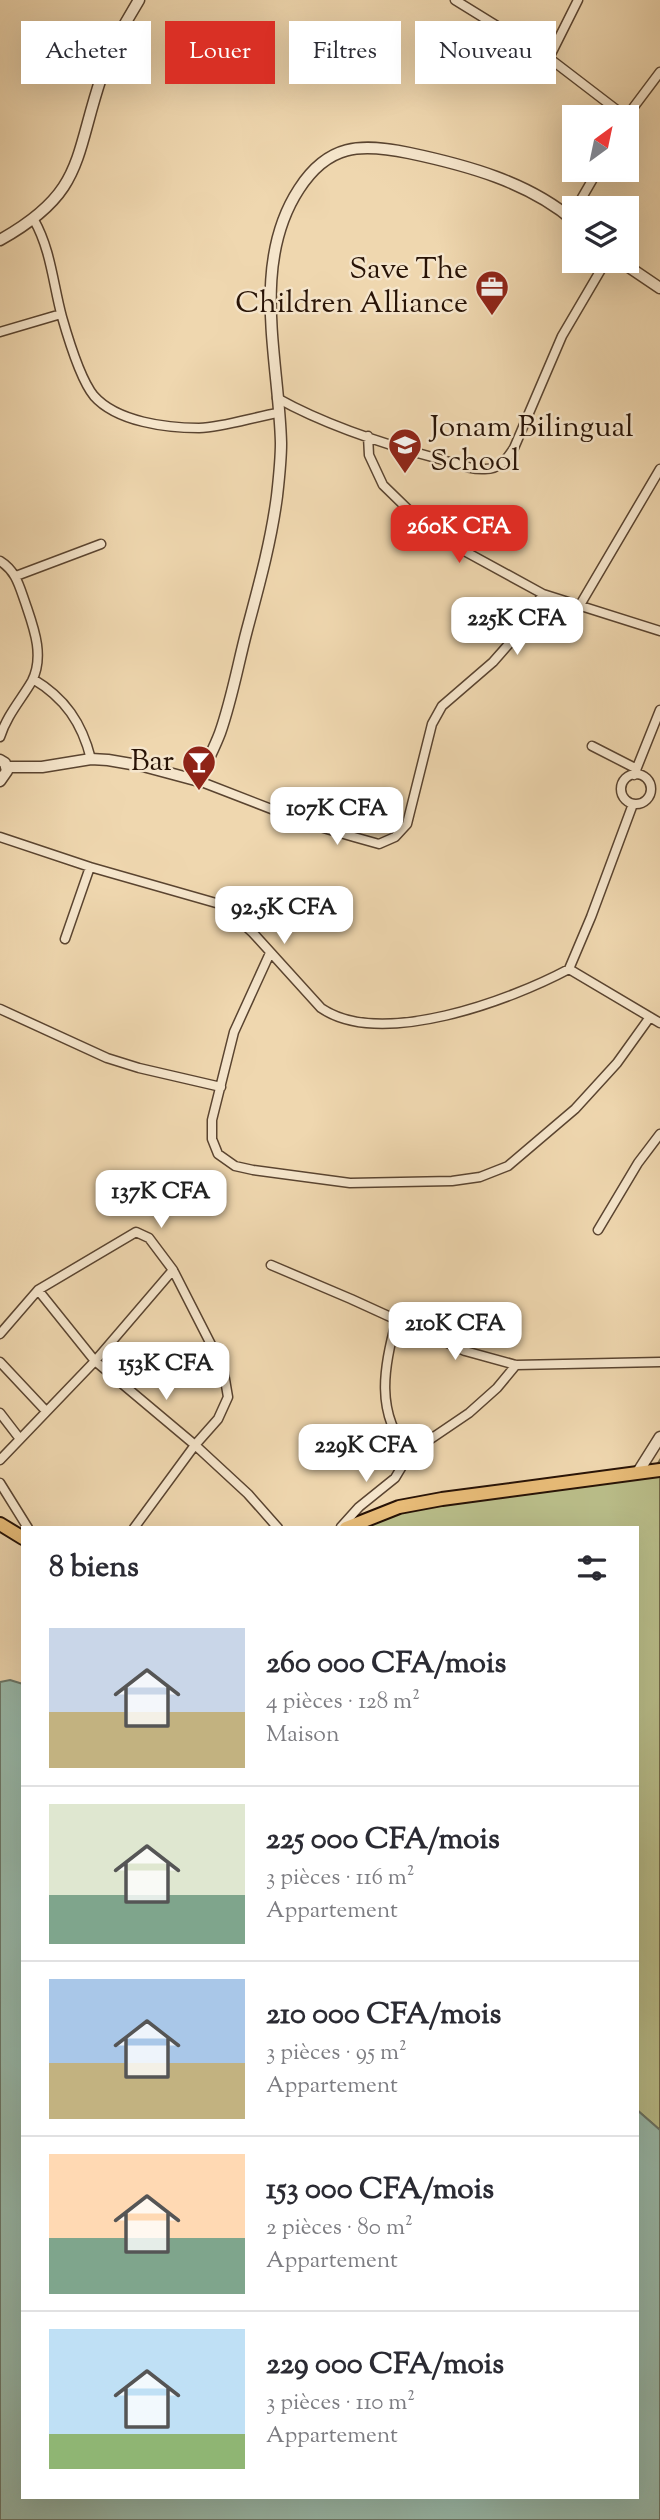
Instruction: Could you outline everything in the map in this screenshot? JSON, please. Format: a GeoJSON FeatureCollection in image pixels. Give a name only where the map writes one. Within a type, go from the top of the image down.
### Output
{"type":"FeatureCollection","features":[{"type":"Feature","properties":{"kind":"highway"},"geometry":{"type":"LineString","coordinates":[[351,1526],[400,1507],[442,1499],[660,1470]]}},
{"type":"Feature","properties":{"kind":"highway"},"geometry":{"type":"LineString","coordinates":[[0,1524],[21,1537]]}},
{"type":"Feature","properties":{"kind":"street"},"geometry":{"type":"LineString","coordinates":[[0,240],[34,220],[58,197],[70,179],[78,161],[102,76],[117,40],[139,0]]}},
{"type":"Feature","properties":{"kind":"street"},"geometry":{"type":"LineString","coordinates":[[455,0],[489,21]]}},
{"type":"Feature","properties":{"kind":"street"},"geometry":{"type":"LineString","coordinates":[[556,44],[578,0]]}},
{"type":"Feature","properties":{"kind":"street"},"geometry":{"type":"LineString","coordinates":[[556,63],[609,105]]}},
{"type":"Feature","properties":{"kind":"street"},"geometry":{"type":"LineString","coordinates":[[635,105],[660,72]]}},
{"type":"Feature","properties":{"kind":"street"},"geometry":{"type":"LineString","coordinates":[[199,781],[221,730],[270,550],[281,458],[272,328],[272,270],[281,224],[292,199],[314,170],[334,153],[378,147],[458,165],[497,177],[562,209]]}},
{"type":"Feature","properties":{"kind":"street"},"geometry":{"type":"LineString","coordinates":[[34,220],[47,249],[61,314],[74,353],[94,396],[116,412],[163,425],[201,428],[278,412]]}},
{"type":"Feature","properties":{"kind":"street"},"geometry":{"type":"LineString","coordinates":[[277,398],[307,414],[420,454],[473,468],[487,469],[503,463],[520,435],[562,336],[599,273]]}},
{"type":"Feature","properties":{"kind":"street"},"geometry":{"type":"LineString","coordinates":[[638,273],[660,288]]}},
{"type":"Feature","properties":{"kind":"street"},"geometry":{"type":"LineString","coordinates":[[0,332],[61,314]]}},
{"type":"Feature","properties":{"kind":"street"},"geometry":{"type":"LineString","coordinates":[[368,436],[369,455],[383,485],[420,521],[475,558],[543,594],[660,631]]}},
{"type":"Feature","properties":{"kind":"street"},"geometry":{"type":"LineString","coordinates":[[580,605],[660,469]]}},
{"type":"Feature","properties":{"kind":"street"},"geometry":{"type":"LineString","coordinates":[[16,576],[102,544]]}},
{"type":"Feature","properties":{"kind":"street"},"geometry":{"type":"LineString","coordinates":[[0,561],[16,576],[37,641],[33,679],[11,711],[0,737]]}},
{"type":"Feature","properties":{"kind":"street"},"geometry":{"type":"LineString","coordinates":[[0,781],[6,776],[3,763],[42,767],[91,759],[122,761],[199,781],[310,824],[379,844],[395,837],[407,824],[432,724],[442,706],[493,662],[515,637],[543,594]]}},
{"type":"Feature","properties":{"kind":"street"},"geometry":{"type":"LineString","coordinates":[[33,679],[55,693],[68,706],[79,725],[91,759]]}},
{"type":"Feature","properties":{"kind":"street"},"geometry":{"type":"LineString","coordinates":[[592,746],[635,771],[647,779],[651,788],[646,800],[633,804],[625,800],[621,792],[626,779],[635,771],[660,710]]}},
{"type":"Feature","properties":{"kind":"street"},"geometry":{"type":"LineString","coordinates":[[0,837],[90,867],[222,905],[244,924],[321,1008],[331,1014],[377,1022],[426,1020],[510,997],[569,969],[633,804]]}},
{"type":"Feature","properties":{"kind":"street"},"geometry":{"type":"LineString","coordinates":[[65,939],[90,867]]}},
{"type":"Feature","properties":{"kind":"street"},"geometry":{"type":"LineString","coordinates":[[270,953],[234,1032],[212,1121],[212,1139],[218,1154],[235,1166],[350,1183],[452,1181],[480,1177],[508,1166],[575,1109],[617,1063],[650,1017]]}},
{"type":"Feature","properties":{"kind":"street"},"geometry":{"type":"LineString","coordinates":[[569,969],[660,1023]]}},
{"type":"Feature","properties":{"kind":"street"},"geometry":{"type":"LineString","coordinates":[[0,1009],[107,1058],[221,1087]]}},
{"type":"Feature","properties":{"kind":"street"},"geometry":{"type":"LineString","coordinates":[[598,1230],[643,1155],[660,1134]]}},
{"type":"Feature","properties":{"kind":"street"},"geometry":{"type":"LineString","coordinates":[[0,1334],[38,1290],[136,1232],[149,1238],[173,1270],[223,1368],[228,1397],[218,1419],[195,1445],[135,1526]]}},
{"type":"Feature","properties":{"kind":"street"},"geometry":{"type":"LineString","coordinates":[[271,1265],[465,1351],[516,1365],[660,1362]]}},
{"type":"Feature","properties":{"kind":"street"},"geometry":{"type":"LineString","coordinates":[[0,1460],[95,1361],[173,1270]]}},
{"type":"Feature","properties":{"kind":"street"},"geometry":{"type":"LineString","coordinates":[[38,1290],[95,1361],[195,1445],[248,1494],[276,1526]]}},
{"type":"Feature","properties":{"kind":"street"},"geometry":{"type":"LineString","coordinates":[[397,1319],[387,1360],[387,1404],[391,1428],[410,1453]]}},
{"type":"Feature","properties":{"kind":"street"},"geometry":{"type":"LineString","coordinates":[[0,1362],[47,1411]]}},
{"type":"Feature","properties":{"kind":"street"},"geometry":{"type":"LineString","coordinates":[[342,1526],[359,1507],[395,1478],[410,1453],[469,1413],[497,1388],[516,1365]]}},
{"type":"Feature","properties":{"kind":"street"},"geometry":{"type":"LineString","coordinates":[[0,1412],[19,1439]]}},
{"type":"Feature","properties":{"kind":"street"},"geometry":{"type":"LineString","coordinates":[[638,1472],[660,1437]]}},
{"type":"Feature","properties":{"kind":"street"},"geometry":{"type":"LineString","coordinates":[[0,1483],[27,1526]]}},
{"type":"Feature","properties":{"kind":"green space"},"geometry":{"type":"Polygon","coordinates":[[[660,1460],[660,2130],[639,2112],[639,1526],[362,1526],[403,1508],[654,1470],[660,1460]]]}},
{"type":"Feature","properties":{"kind":"shaded area"},"geometry":{"type":"Polygon","coordinates":[[[10,1680],[21,1683],[21,2499],[639,2499],[639,2112],[660,2130],[660,2520],[0,2520],[0,1682],[10,1680]]]}},
{"type":"Feature","properties":{"kind":"place","name":"Save The Children Alliance"},"geometry":{"type":"Point","coordinates":[492,317]}},
{"type":"Feature","properties":{"kind":"place","name":"Jonam Bilingual School"},"geometry":{"type":"Point","coordinates":[405,475]}},
{"type":"Feature","properties":{"kind":"place","name":"Bar"},"geometry":{"type":"Point","coordinates":[199,792]}}]}
